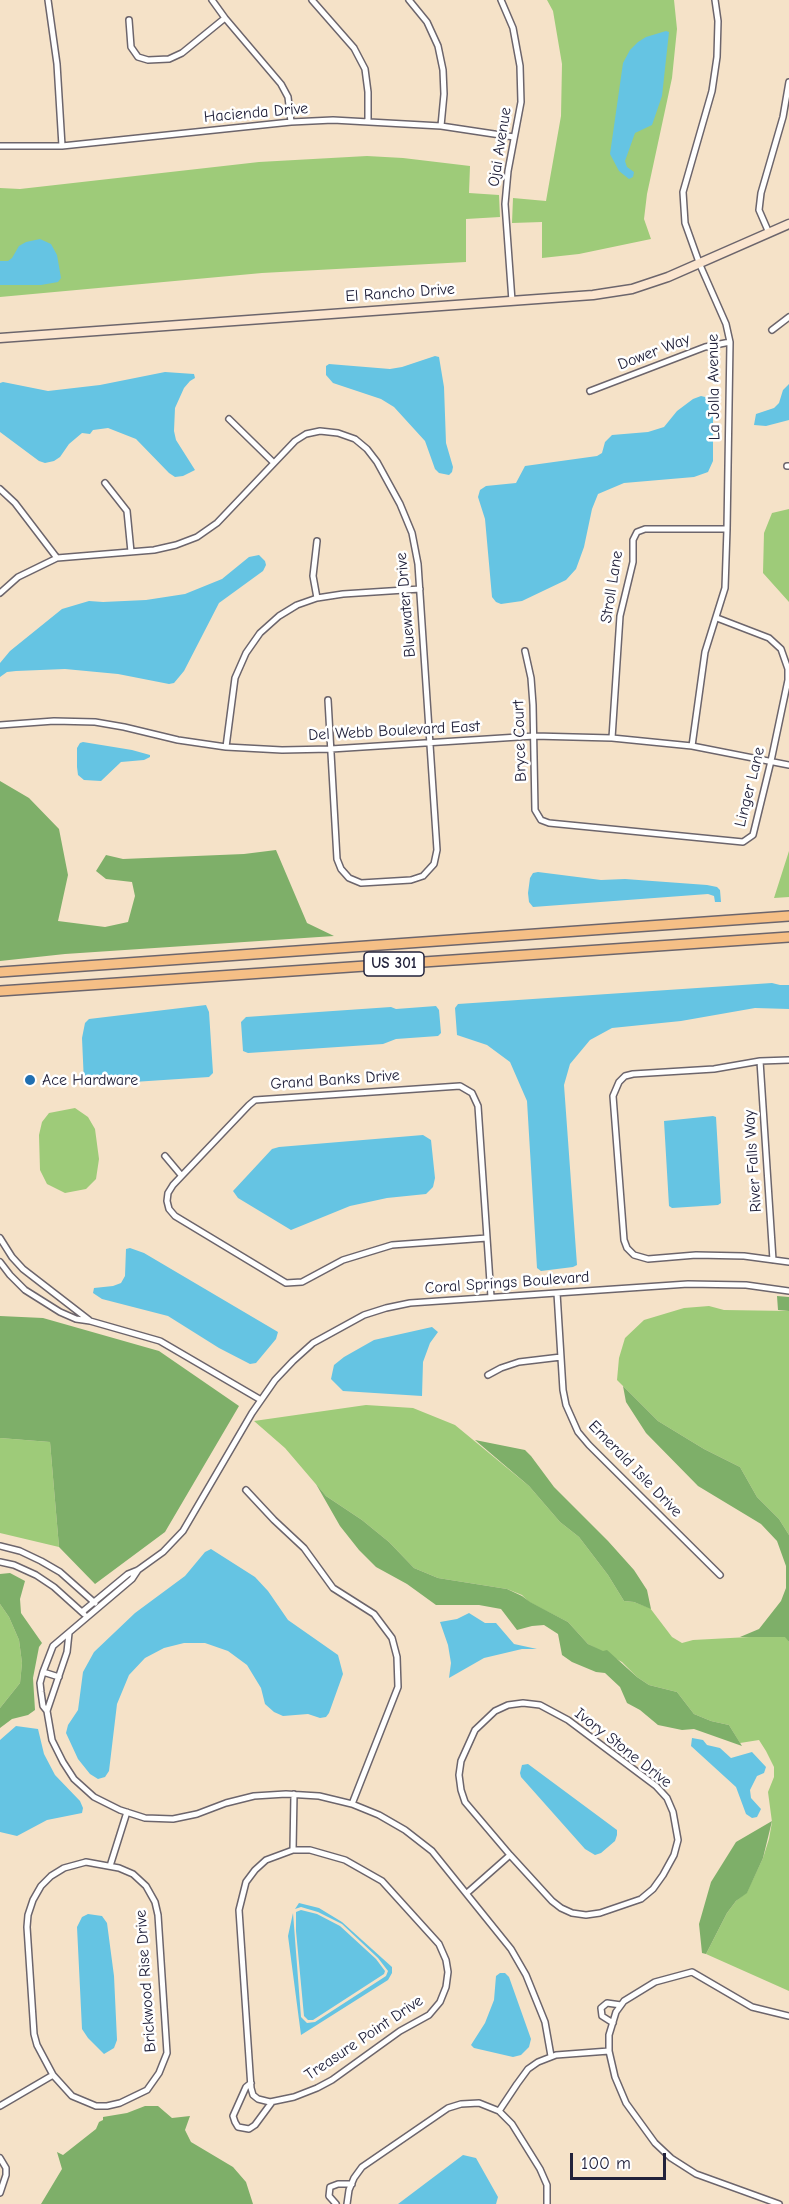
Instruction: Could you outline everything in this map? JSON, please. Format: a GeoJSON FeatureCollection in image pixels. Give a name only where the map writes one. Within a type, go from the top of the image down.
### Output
{"type":"FeatureCollection","features":[{"type":"Feature","properties":{"kind":"main road","name":"US 301"},"geometry":{"type":"LineString","coordinates":[[0,972],[789,916]]}},
{"type":"Feature","properties":{"kind":"main road","name":"US 301"},"geometry":{"type":"LineString","coordinates":[[0,991],[789,937]]}},
{"type":"Feature","properties":{"kind":"street"},"geometry":{"type":"LineString","coordinates":[[48,0],[57,64],[62,146]]}},
{"type":"Feature","properties":{"kind":"street"},"geometry":{"type":"LineString","coordinates":[[212,0],[281,84],[288,97],[291,122]]}},
{"type":"Feature","properties":{"kind":"street"},"geometry":{"type":"LineString","coordinates":[[312,0],[354,48],[365,69],[368,120]]}},
{"type":"Feature","properties":{"kind":"street"},"geometry":{"type":"LineString","coordinates":[[409,0],[427,22],[438,46],[443,70],[444,94],[441,126]]}},
{"type":"Feature","properties":{"kind":"street","name":"Ojai Avenue"},"geometry":{"type":"LineString","coordinates":[[501,0],[513,28],[520,66],[521,102],[508,171],[505,204],[513,301]]}},
{"type":"Feature","properties":{"kind":"street","name":"La Jolla Avenue"},"geometry":{"type":"LineString","coordinates":[[692,746],[705,652],[725,588],[727,529],[730,342],[726,324],[700,265],[685,223],[683,192],[712,92],[717,57],[718,21],[715,0]]}},
{"type":"Feature","properties":{"kind":"street"},"geometry":{"type":"LineString","coordinates":[[129,20],[131,47],[138,57],[148,60],[169,59],[182,53],[225,18]]}},
{"type":"Feature","properties":{"kind":"street"},"geometry":{"type":"LineString","coordinates":[[769,233],[759,210],[761,193],[783,117],[789,82]]}},
{"type":"Feature","properties":{"kind":"street","name":"Hacienda Drive"},"geometry":{"type":"LineString","coordinates":[[0,146],[62,146],[291,122],[368,120],[441,126],[514,137]]}},
{"type":"Feature","properties":{"kind":"street","name":"El Rancho Drive"},"geometry":{"type":"LineString","coordinates":[[0,338],[593,295],[632,289],[700,265],[789,224]]}},
{"type":"Feature","properties":{"kind":"street"},"geometry":{"type":"LineString","coordinates":[[772,330],[789,317]]}},
{"type":"Feature","properties":{"kind":"street","name":"Dower Way"},"geometry":{"type":"LineString","coordinates":[[590,391],[705,347],[730,342]]}},
{"type":"Feature","properties":{"kind":"street"},"geometry":{"type":"LineString","coordinates":[[229,419],[274,463]]}},
{"type":"Feature","properties":{"kind":"street","name":"Bluewater Drive"},"geometry":{"type":"LineString","coordinates":[[0,593],[18,577],[57,558],[154,550],[197,537],[217,523],[274,463],[306,434],[320,431],[338,433],[355,440],[367,449],[377,462],[400,504],[412,533],[418,564],[437,850],[434,864],[427,873],[418,878],[367,883],[354,882],[349,878],[339,864],[331,749]]}},
{"type":"Feature","properties":{"kind":"street"},"geometry":{"type":"LineString","coordinates":[[105,483],[127,512],[131,552]]}},
{"type":"Feature","properties":{"kind":"street"},"geometry":{"type":"LineString","coordinates":[[0,489],[15,503],[57,558]]}},
{"type":"Feature","properties":{"kind":"street","name":"Stroll Lane"},"geometry":{"type":"LineString","coordinates":[[612,738],[620,616],[633,562],[633,540],[637,532],[645,529],[727,529]]}},
{"type":"Feature","properties":{"kind":"street"},"geometry":{"type":"LineString","coordinates":[[317,541],[313,576],[317,598]]}},
{"type":"Feature","properties":{"kind":"street"},"geometry":{"type":"LineString","coordinates":[[226,747],[235,678],[246,653],[260,633],[279,616],[297,605],[317,598],[420,589]]}},
{"type":"Feature","properties":{"kind":"street","name":"Linger Lane"},"geometry":{"type":"LineString","coordinates":[[549,823],[743,842],[753,835],[788,680],[786,660],[780,649],[769,638],[717,618]]}},
{"type":"Feature","properties":{"kind":"street","name":"Bryce Court"},"geometry":{"type":"LineString","coordinates":[[525,651],[531,678],[536,810],[539,818],[549,823]]}},
{"type":"Feature","properties":{"kind":"street"},"geometry":{"type":"LineString","coordinates":[[328,700],[331,749]]}},
{"type":"Feature","properties":{"kind":"street","name":"Del Webb Boulevard East"},"geometry":{"type":"LineString","coordinates":[[0,725],[54,721],[95,722],[178,740],[226,747],[282,750],[534,736],[612,738],[692,746],[789,765]]}},
{"type":"Feature","properties":{"kind":"street"},"geometry":{"type":"LineString","coordinates":[[789,1060],[759,1061],[714,1069],[633,1074],[625,1076],[618,1082],[613,1096],[624,1240],[627,1248],[634,1255],[648,1259],[714,1255],[789,1262]]}},
{"type":"Feature","properties":{"kind":"street","name":"River Falls Way"},"geometry":{"type":"LineString","coordinates":[[759,1061],[773,1260]]}},
{"type":"Feature","properties":{"kind":"street","name":"Grand Banks Drive"},"geometry":{"type":"LineString","coordinates":[[487,1238],[392,1245],[343,1260],[302,1282],[286,1282],[175,1216],[169,1209],[168,1193],[182,1175],[255,1100],[460,1086],[469,1090],[477,1101],[487,1238],[491,1297]]}},
{"type":"Feature","properties":{"kind":"street"},"geometry":{"type":"LineString","coordinates":[[165,1156],[182,1175]]}},
{"type":"Feature","properties":{"kind":"street"},"geometry":{"type":"LineString","coordinates":[[0,1238],[23,1269],[90,1321]]}},
{"type":"Feature","properties":{"kind":"street"},"geometry":{"type":"LineString","coordinates":[[0,1262],[10,1275],[35,1297],[60,1312],[76,1319],[160,1341],[261,1400]]}},
{"type":"Feature","properties":{"kind":"street","name":"Coral Springs Boulevard"},"geometry":{"type":"LineString","coordinates":[[43,1672],[53,1646],[69,1633],[84,1614],[132,1579],[138,1570],[163,1552],[183,1531],[275,1380],[313,1343],[364,1315],[410,1303],[718,1283],[789,1290]]}},
{"type":"Feature","properties":{"kind":"street","name":"Emerald Isle Drive"},"geometry":{"type":"LineString","coordinates":[[557,1293],[566,1405],[578,1432],[720,1575]]}},
{"type":"Feature","properties":{"kind":"street"},"geometry":{"type":"LineString","coordinates":[[488,1376],[501,1368],[519,1362],[561,1357]]}},
{"type":"Feature","properties":{"kind":"street"},"geometry":{"type":"LineString","coordinates":[[246,1490],[273,1520],[304,1548],[333,1588],[374,1614],[392,1638],[397,1657],[398,1687],[352,1803]]}},
{"type":"Feature","properties":{"kind":"street"},"geometry":{"type":"LineString","coordinates":[[0,1546],[20,1551],[51,1566],[96,1604]]}},
{"type":"Feature","properties":{"kind":"street"},"geometry":{"type":"LineString","coordinates":[[0,1562],[14,1565],[36,1575],[54,1587],[84,1614]]}},
{"type":"Feature","properties":{"kind":"street"},"geometry":{"type":"LineString","coordinates":[[47,1711],[67,1652],[69,1633]]}},
{"type":"Feature","properties":{"kind":"street"},"geometry":{"type":"LineString","coordinates":[[59,1677],[43,1672],[40,1683],[43,1706],[47,1711],[52,1740],[63,1762],[74,1779],[94,1797],[127,1812],[145,1818],[173,1819],[254,1797],[294,1794],[319,1796],[352,1803],[405,1830],[432,1851],[511,1949],[526,1975],[544,2022],[551,2056]]}},
{"type":"Feature","properties":{"kind":"street","name":"Ivory Stone Drive"},"geometry":{"type":"LineString","coordinates":[[523,1703],[540,1705],[568,1720],[656,1786],[667,1798],[677,1827],[678,1840],[674,1855],[652,1889],[640,1899],[600,1913],[586,1915],[561,1908],[510,1855],[471,1810],[461,1790],[459,1775],[461,1761],[475,1730],[495,1711],[508,1705],[523,1703]]}},
{"type":"Feature","properties":{"kind":"street"},"geometry":{"type":"LineString","coordinates":[[293,1850],[294,1794]]}},
{"type":"Feature","properties":{"kind":"street"},"geometry":{"type":"LineString","coordinates":[[110,1866],[127,1812]]}},
{"type":"Feature","properties":{"kind":"street","name":"Treasure Point Drive"},"geometry":{"type":"LineString","coordinates":[[251,2083],[238,1910],[246,1882],[266,1860],[293,1850],[310,1850],[345,1860],[382,1881],[439,1944],[446,1960],[447,1987],[440,2002],[429,2015],[400,2031],[332,2080],[294,2097],[272,2102]]}},
{"type":"Feature","properties":{"kind":"street"},"geometry":{"type":"LineString","coordinates":[[467,1893],[510,1855]]}},
{"type":"Feature","properties":{"kind":"street","name":"Brickwood Rise Drive"},"geometry":{"type":"LineString","coordinates":[[86,1862],[110,1866],[133,1874],[146,1886],[155,1902],[158,1915],[167,2053],[159,2073],[147,2090],[120,2103],[96,2106],[83,2102],[72,2096],[53,2075],[37,2045],[34,2034],[28,1915],[41,1886],[64,1868],[86,1862]]}},
{"type":"Feature","properties":{"kind":"street"},"geometry":{"type":"LineString","coordinates":[[779,2204],[696,2174],[655,2143],[626,2103],[615,2077],[609,2051],[609,2036],[624,2001],[656,1982],[692,1972],[752,2007],[789,2016]]}},
{"type":"Feature","properties":{"kind":"street"},"geometry":{"type":"LineString","coordinates":[[613,2023],[602,2016],[602,2008],[607,2002],[621,2005]]}},
{"type":"Feature","properties":{"kind":"street"},"geometry":{"type":"LineString","coordinates":[[499,2111],[528,2069],[538,2062],[551,2056],[609,2051]]}},
{"type":"Feature","properties":{"kind":"street"},"geometry":{"type":"LineString","coordinates":[[0,2106],[53,2075]]}},
{"type":"Feature","properties":{"kind":"street"},"geometry":{"type":"LineString","coordinates":[[251,2083],[253,2095],[258,2099],[272,2102],[255,2125],[249,2129],[238,2127],[234,2116],[246,2087],[251,2083]]}},
{"type":"Feature","properties":{"kind":"street"},"geometry":{"type":"LineString","coordinates":[[347,2204],[352,2184],[362,2168],[448,2108],[461,2104],[479,2103],[499,2111],[512,2124],[540,2169],[547,2185],[547,2204]]}},
{"type":"Feature","properties":{"kind":"street"},"geometry":{"type":"LineString","coordinates":[[0,2158],[6,2169],[6,2175],[0,2193]]}},
{"type":"Feature","properties":{"kind":"street"},"geometry":{"type":"LineString","coordinates":[[336,2204],[329,2196],[330,2187],[338,2184],[352,2184]]}},
{"type":"Feature","properties":{"kind":"green space"},"geometry":{"type":"Polygon","coordinates":[[[547,0],[674,0],[677,29],[672,78],[647,194],[644,219],[651,239],[579,254],[542,258],[542,222],[512,223],[513,198],[546,201],[561,116],[562,64],[553,11],[547,0]]]}},
{"type":"Feature","properties":{"kind":"green space"},"geometry":{"type":"Polygon","coordinates":[[[367,156],[470,166],[469,193],[499,195],[500,217],[466,219],[466,262],[262,273],[0,297],[0,188],[20,189],[259,162],[367,156]]]}},
{"type":"Feature","properties":{"kind":"green space"},"geometry":{"type":"Polygon","coordinates":[[[789,509],[789,602],[763,573],[764,533],[772,513],[789,509]]]}},
{"type":"Feature","properties":{"kind":"green space"},"geometry":{"type":"Polygon","coordinates":[[[0,781],[29,798],[59,829],[68,875],[58,921],[105,927],[128,922],[135,896],[132,882],[106,879],[96,871],[106,855],[123,859],[244,854],[276,850],[307,923],[334,936],[65,954],[0,961],[0,781]]]}},
{"type":"Feature","properties":{"kind":"green space"},"geometry":{"type":"Polygon","coordinates":[[[789,851],[789,897],[774,898],[789,851]]]}},
{"type":"Feature","properties":{"kind":"green space"},"geometry":{"type":"Polygon","coordinates":[[[75,1108],[88,1117],[95,1129],[99,1159],[96,1179],[86,1189],[65,1193],[47,1184],[40,1170],[39,1135],[42,1122],[49,1113],[75,1108]]]}},
{"type":"Feature","properties":{"kind":"green space"},"geometry":{"type":"Polygon","coordinates":[[[777,1296],[789,1297],[789,1311],[778,1310],[777,1296]]]}},
{"type":"Feature","properties":{"kind":"green space"},"geometry":{"type":"Polygon","coordinates":[[[709,1306],[724,1310],[789,1311],[789,1535],[779,1519],[757,1497],[740,1467],[704,1449],[658,1421],[617,1380],[619,1358],[625,1338],[644,1320],[684,1308],[709,1306]]]}},
{"type":"Feature","properties":{"kind":"green space"},"geometry":{"type":"Polygon","coordinates":[[[0,1316],[43,1318],[159,1351],[239,1406],[165,1532],[95,1584],[59,1547],[50,1442],[0,1438],[0,1316]]]}},
{"type":"Feature","properties":{"kind":"green space"},"geometry":{"type":"Polygon","coordinates":[[[623,1386],[658,1421],[704,1449],[740,1467],[757,1497],[779,1519],[789,1535],[789,1642],[785,1637],[740,1637],[759,1629],[781,1601],[786,1588],[786,1566],[777,1541],[761,1524],[698,1486],[646,1433],[626,1402],[623,1386]]]}},
{"type":"Feature","properties":{"kind":"green space"},"geometry":{"type":"Polygon","coordinates":[[[366,1405],[413,1408],[455,1425],[529,1486],[560,1522],[579,1537],[608,1575],[624,1601],[650,1608],[672,1637],[682,1643],[693,1640],[786,1637],[789,1642],[789,1991],[706,1954],[727,1913],[747,1892],[769,1839],[772,1822],[768,1792],[774,1777],[774,1767],[759,1740],[740,1743],[729,1725],[694,1714],[677,1692],[649,1685],[622,1662],[588,1644],[568,1622],[529,1602],[522,1595],[507,1589],[438,1578],[414,1568],[389,1542],[362,1520],[326,1496],[285,1448],[254,1421],[366,1405]]]}},
{"type":"Feature","properties":{"kind":"green space"},"geometry":{"type":"Polygon","coordinates":[[[0,1438],[50,1442],[59,1547],[0,1533],[0,1438]]]}},
{"type":"Feature","properties":{"kind":"green space"},"geometry":{"type":"Polygon","coordinates":[[[475,1440],[525,1450],[554,1487],[634,1570],[647,1590],[651,1609],[634,1602],[624,1601],[608,1575],[579,1537],[560,1522],[529,1486],[475,1440]]]}},
{"type":"Feature","properties":{"kind":"green space"},"geometry":{"type":"Polygon","coordinates":[[[316,1484],[326,1496],[362,1520],[389,1542],[414,1568],[438,1578],[507,1589],[522,1596],[568,1622],[588,1644],[603,1651],[607,1650],[649,1685],[677,1692],[694,1714],[729,1725],[742,1746],[694,1729],[682,1730],[658,1725],[640,1710],[627,1703],[620,1687],[605,1673],[596,1672],[572,1662],[562,1655],[558,1634],[544,1625],[517,1630],[501,1609],[479,1605],[436,1605],[407,1584],[376,1567],[359,1550],[340,1526],[316,1484]]]}},
{"type":"Feature","properties":{"kind":"green space"},"geometry":{"type":"Polygon","coordinates":[[[10,1573],[25,1581],[20,1599],[21,1613],[42,1643],[39,1647],[33,1678],[35,1710],[28,1715],[12,1719],[0,1728],[0,1708],[20,1683],[22,1663],[19,1640],[9,1617],[0,1604],[0,1574],[10,1573]]]}},
{"type":"Feature","properties":{"kind":"green space"},"geometry":{"type":"Polygon","coordinates":[[[0,1604],[9,1617],[19,1640],[22,1663],[20,1683],[0,1708],[0,1604]]]}},
{"type":"Feature","properties":{"kind":"green space"},"geometry":{"type":"Polygon","coordinates":[[[772,1821],[763,1858],[747,1893],[736,1901],[727,1913],[706,1954],[702,1953],[699,1924],[711,1882],[736,1842],[772,1821]]]}},
{"type":"Feature","properties":{"kind":"green space"},"geometry":{"type":"Polygon","coordinates":[[[145,2106],[158,2106],[172,2118],[190,2116],[185,2130],[191,2142],[233,2167],[246,2182],[253,2204],[41,2204],[62,2169],[57,2152],[63,2155],[96,2129],[103,2117],[127,2113],[145,2106]]]}},
{"type":"Feature","properties":{"kind":"water"},"geometry":{"type":"Polygon","coordinates":[[[666,31],[669,32],[662,96],[652,125],[635,133],[625,161],[627,167],[634,172],[633,177],[629,179],[619,171],[610,154],[623,63],[630,50],[638,42],[666,31]]]}},
{"type":"Feature","properties":{"kind":"water"},"geometry":{"type":"Polygon","coordinates":[[[40,239],[51,244],[57,255],[61,278],[58,282],[41,285],[0,285],[0,261],[8,261],[19,246],[26,242],[40,239]]]}},
{"type":"Feature","properties":{"kind":"water"},"geometry":{"type":"Polygon","coordinates":[[[435,356],[439,357],[444,387],[446,443],[453,467],[449,475],[439,473],[435,469],[425,441],[394,407],[381,399],[333,383],[326,375],[326,366],[329,364],[390,369],[435,356]]]}},
{"type":"Feature","properties":{"kind":"water"},"geometry":{"type":"Polygon","coordinates":[[[165,372],[194,374],[195,378],[184,388],[175,408],[176,440],[195,470],[183,476],[175,477],[169,473],[136,439],[108,428],[93,430],[90,434],[82,433],[69,444],[60,457],[45,463],[0,432],[0,383],[48,391],[100,385],[165,372]]]}},
{"type":"Feature","properties":{"kind":"water"},"geometry":{"type":"Polygon","coordinates":[[[789,384],[789,420],[766,426],[754,425],[756,414],[774,408],[779,403],[783,390],[789,384]]]}},
{"type":"Feature","properties":{"kind":"water"},"geometry":{"type":"Polygon","coordinates":[[[701,396],[709,398],[713,407],[713,461],[708,472],[694,477],[624,483],[598,494],[576,569],[566,580],[522,601],[501,604],[496,602],[492,597],[485,519],[478,497],[480,490],[486,486],[516,483],[525,466],[597,456],[602,453],[605,442],[612,435],[648,432],[664,427],[677,411],[701,396]]]}},
{"type":"Feature","properties":{"kind":"water"},"geometry":{"type":"Polygon","coordinates":[[[259,555],[266,565],[263,571],[219,603],[184,671],[174,683],[65,669],[7,672],[0,677],[0,663],[10,651],[62,609],[89,601],[146,600],[185,594],[222,579],[249,557],[259,555]]]}},
{"type":"Feature","properties":{"kind":"water"},"geometry":{"type":"Polygon","coordinates":[[[83,742],[132,750],[150,755],[150,757],[144,760],[121,762],[101,781],[84,780],[78,775],[77,767],[77,748],[83,742]]]}},
{"type":"Feature","properties":{"kind":"water"},"geometry":{"type":"Polygon","coordinates":[[[533,873],[601,880],[625,879],[707,885],[720,890],[721,902],[715,902],[714,896],[708,894],[533,907],[529,902],[528,893],[530,878],[533,873]]]}},
{"type":"Feature","properties":{"kind":"water"},"geometry":{"type":"Polygon","coordinates":[[[772,983],[789,985],[789,1009],[755,1008],[681,1021],[612,1028],[590,1040],[570,1064],[564,1085],[577,1265],[541,1271],[537,1268],[527,1101],[510,1062],[487,1045],[457,1035],[455,1008],[458,1004],[772,983]]]}},
{"type":"Feature","properties":{"kind":"water"},"geometry":{"type":"Polygon","coordinates":[[[206,1005],[209,1012],[213,1073],[209,1077],[88,1085],[84,1083],[82,1038],[85,1023],[89,1019],[206,1005]]]}},
{"type":"Feature","properties":{"kind":"water"},"geometry":{"type":"Polygon","coordinates":[[[436,1006],[439,1010],[441,1033],[438,1036],[396,1039],[383,1044],[248,1053],[243,1051],[241,1022],[246,1017],[436,1006]]]}},
{"type":"Feature","properties":{"kind":"water"},"geometry":{"type":"Polygon","coordinates":[[[716,1117],[721,1203],[672,1208],[669,1206],[664,1121],[716,1117]]]}},
{"type":"Feature","properties":{"kind":"water"},"geometry":{"type":"Polygon","coordinates":[[[423,1135],[431,1140],[435,1178],[433,1187],[426,1194],[387,1198],[350,1206],[291,1230],[238,1198],[233,1191],[272,1149],[423,1135]]]}},
{"type":"Feature","properties":{"kind":"water"},"geometry":{"type":"Polygon","coordinates":[[[130,1248],[144,1253],[278,1332],[276,1339],[256,1363],[250,1364],[219,1348],[168,1316],[102,1299],[93,1293],[94,1288],[121,1283],[125,1276],[126,1249],[130,1248]]]}},
{"type":"Feature","properties":{"kind":"water"},"geometry":{"type":"Polygon","coordinates":[[[432,1327],[438,1332],[430,1343],[423,1362],[422,1396],[343,1391],[331,1379],[334,1365],[374,1340],[432,1327]]]}},
{"type":"Feature","properties":{"kind":"water"},"geometry":{"type":"Polygon","coordinates":[[[211,1549],[255,1577],[288,1620],[338,1655],[343,1674],[329,1713],[326,1717],[320,1718],[308,1714],[283,1716],[274,1712],[265,1704],[261,1688],[247,1665],[228,1651],[205,1643],[184,1643],[164,1648],[145,1658],[129,1675],[117,1704],[109,1771],[105,1777],[98,1779],[90,1774],[78,1759],[66,1733],[68,1725],[78,1710],[83,1672],[94,1652],[135,1613],[185,1576],[205,1552],[211,1549]]]}},
{"type":"Feature","properties":{"kind":"water"},"geometry":{"type":"Polygon","coordinates":[[[469,1613],[485,1623],[496,1623],[514,1644],[537,1649],[522,1649],[484,1658],[449,1678],[451,1663],[440,1622],[457,1619],[469,1613]]]}},
{"type":"Feature","properties":{"kind":"water"},"geometry":{"type":"Polygon","coordinates":[[[16,1726],[38,1729],[44,1754],[55,1775],[80,1801],[83,1808],[82,1813],[47,1820],[17,1836],[0,1832],[0,1740],[16,1726]]]}},
{"type":"Feature","properties":{"kind":"water"},"geometry":{"type":"Polygon","coordinates":[[[692,1738],[703,1740],[707,1745],[720,1748],[731,1758],[752,1752],[766,1767],[764,1773],[757,1776],[750,1790],[751,1798],[761,1809],[757,1817],[752,1818],[746,1814],[736,1787],[691,1746],[692,1738]]]}},
{"type":"Feature","properties":{"kind":"water"},"geometry":{"type":"Polygon","coordinates":[[[528,1764],[617,1830],[615,1841],[601,1853],[595,1855],[585,1849],[521,1777],[522,1765],[528,1764]]]}},
{"type":"Feature","properties":{"kind":"water"},"geometry":{"type":"Polygon","coordinates":[[[299,1903],[319,1908],[342,1922],[392,1967],[388,1980],[301,2035],[288,1936],[293,1913],[301,2017],[307,2023],[315,2022],[386,1976],[388,1971],[378,1958],[342,1924],[318,1912],[301,1907],[295,1909],[299,1903]]]}},
{"type":"Feature","properties":{"kind":"water"},"geometry":{"type":"Polygon","coordinates":[[[301,1910],[317,1914],[340,1926],[376,1959],[385,1971],[384,1974],[313,2020],[308,2020],[304,2016],[296,1931],[296,1912],[301,1910]]]}},
{"type":"Feature","properties":{"kind":"water"},"geometry":{"type":"Polygon","coordinates":[[[88,1914],[102,1916],[107,1923],[114,1976],[117,2040],[114,2048],[104,2054],[82,2029],[77,1927],[82,1917],[88,1914]]]}},
{"type":"Feature","properties":{"kind":"water"},"geometry":{"type":"Polygon","coordinates":[[[505,1973],[509,1977],[531,2039],[529,2047],[521,2055],[513,2057],[474,2048],[471,2045],[485,2023],[494,2000],[496,1976],[505,1973]]]}},
{"type":"Feature","properties":{"kind":"water"},"geometry":{"type":"Polygon","coordinates":[[[463,2155],[476,2158],[498,2197],[496,2204],[398,2204],[463,2155]]]}},
{"type":"Feature","properties":{"kind":"place","name":"Ace Hardware"},"geometry":{"type":"Point","coordinates":[30,1080]}}]}
